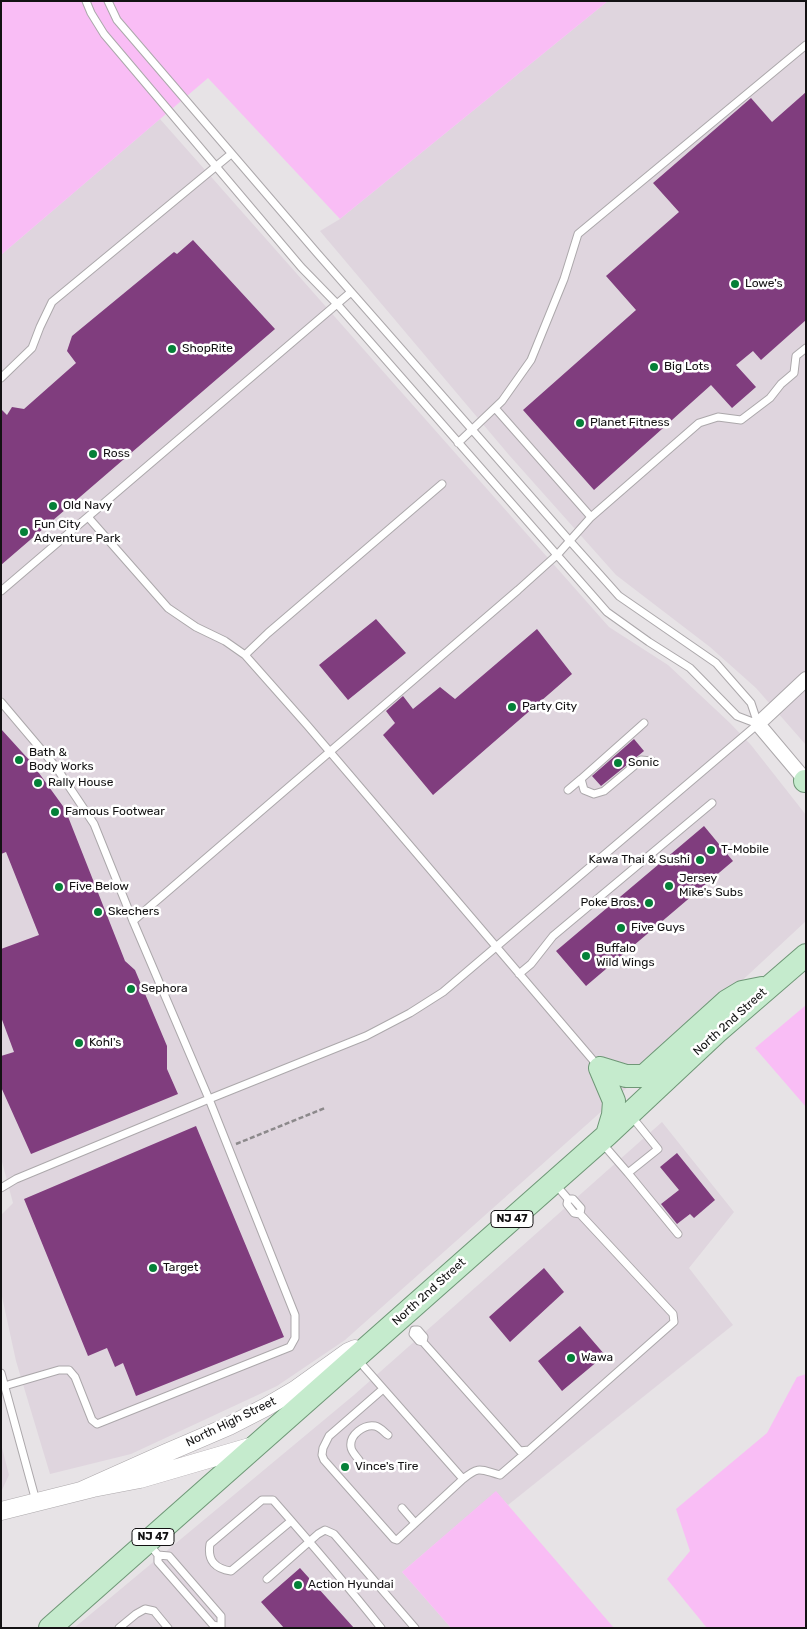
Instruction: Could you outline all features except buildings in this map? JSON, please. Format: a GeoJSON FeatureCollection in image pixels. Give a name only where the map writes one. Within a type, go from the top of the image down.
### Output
{"type":"FeatureCollection","features":[{"type":"Feature","properties":{"kind":"main road","name":"North 2nd Street"},"geometry":{"type":"LineString","coordinates":[[50,1628],[153,1548],[256,1445],[374,1341],[561,1191],[604,1139],[718,1032],[806,955]]}},
{"type":"Feature","properties":{"kind":"main road"},"geometry":{"type":"LineString","coordinates":[[600,1068],[626,1076],[644,1076],[727,1001],[742,992],[770,986]]}},
{"type":"Feature","properties":{"kind":"main road"},"geometry":{"type":"LineString","coordinates":[[600,1068],[614,1101],[613,1115],[604,1139]]}},
{"type":"Feature","properties":{"kind":"street"},"geometry":{"type":"LineString","coordinates":[[806,679],[758,724],[806,781]]}},
{"type":"Feature","properties":{"kind":"street","name":"North High Street"},"geometry":{"type":"LineString","coordinates":[[81,1492],[229,1426],[266,1407],[295,1390],[348,1352],[374,1341]]}},
{"type":"Feature","properties":{"kind":"street","name":"North High Street"},"geometry":{"type":"LineString","coordinates":[[1,1511],[140,1479],[256,1445]]}},
{"type":"Feature","properties":{"kind":"lane"},"geometry":{"type":"LineString","coordinates":[[86,1],[104,34],[302,267],[558,554],[607,612],[690,668],[737,716],[758,724]]}},
{"type":"Feature","properties":{"kind":"lane"},"geometry":{"type":"LineString","coordinates":[[108,1],[117,20],[351,292],[569,540],[620,596],[716,663],[751,703],[758,724]]}},
{"type":"Feature","properties":{"kind":"lane"},"geometry":{"type":"LineString","coordinates":[[458,442],[502,401],[531,360],[564,279],[578,234],[806,45]]}},
{"type":"Feature","properties":{"kind":"lane"},"geometry":{"type":"LineString","coordinates":[[1,378],[32,348],[52,302],[232,154]]}},
{"type":"Feature","properties":{"kind":"lane"},"geometry":{"type":"LineString","coordinates":[[1,591],[351,292]]}},
{"type":"Feature","properties":{"kind":"lane"},"geometry":{"type":"LineString","coordinates":[[133,921],[558,554],[591,517],[699,422],[718,416],[741,420],[770,398],[781,384],[794,374],[796,356],[806,348]]}},
{"type":"Feature","properties":{"kind":"lane"},"geometry":{"type":"LineString","coordinates":[[495,408],[591,517]]}},
{"type":"Feature","properties":{"kind":"lane"},"geometry":{"type":"LineString","coordinates":[[246,655],[268,633],[442,484]]}},
{"type":"Feature","properties":{"kind":"lane"},"geometry":{"type":"LineString","coordinates":[[88,517],[168,608],[196,628],[225,641],[246,655],[600,1068]]}},
{"type":"Feature","properties":{"kind":"lane"},"geometry":{"type":"LineString","coordinates":[[1,702],[56,767],[94,824],[209,1099],[294,1315],[295,1338],[290,1347],[97,1424],[92,1420],[75,1377],[69,1370],[59,1370],[3,1386]]}},
{"type":"Feature","properties":{"kind":"lane"},"geometry":{"type":"LineString","coordinates":[[568,790],[644,724]]}},
{"type":"Feature","properties":{"kind":"lane"},"geometry":{"type":"LineString","coordinates":[[2,1187],[16,1179],[366,1036],[410,1013],[442,992],[758,724]]}},
{"type":"Feature","properties":{"kind":"lane"},"geometry":{"type":"LineString","coordinates":[[581,779],[584,790],[594,794],[604,791],[641,760],[652,761]]}},
{"type":"Feature","properties":{"kind":"lane"},"geometry":{"type":"LineString","coordinates":[[519,974],[535,960],[543,946],[553,936],[712,802]]}},
{"type":"Feature","properties":{"kind":"lane"},"geometry":{"type":"LineString","coordinates":[[628,1173],[658,1149],[630,1115]]}},
{"type":"Feature","properties":{"kind":"lane"},"geometry":{"type":"LineString","coordinates":[[604,1139],[628,1173],[678,1234]]}},
{"type":"Feature","properties":{"kind":"lane"},"geometry":{"type":"LineString","coordinates":[[383,1389],[329,1436],[322,1455],[324,1460],[394,1539],[400,1538],[473,1471],[483,1469],[500,1475],[674,1322],[673,1314],[580,1214],[574,1213],[561,1191]]}},
{"type":"Feature","properties":{"kind":"lane"},"geometry":{"type":"LineString","coordinates":[[423,1342],[520,1451],[529,1450]]}},
{"type":"Feature","properties":{"kind":"lane"},"geometry":{"type":"LineString","coordinates":[[356,1358],[463,1479]]}},
{"type":"Feature","properties":{"kind":"lane"},"geometry":{"type":"LineString","coordinates":[[1,1373],[36,1502]]}},
{"type":"Feature","properties":{"kind":"lane"},"geometry":{"type":"LineString","coordinates":[[359,1460],[351,1449],[350,1444],[356,1432],[369,1426],[376,1426],[388,1435]]}},
{"type":"Feature","properties":{"kind":"lane"},"geometry":{"type":"LineString","coordinates":[[292,1521],[232,1571],[220,1570],[211,1560],[210,1544],[262,1500],[273,1500],[292,1521],[309,1541],[381,1628]]}},
{"type":"Feature","properties":{"kind":"lane"},"geometry":{"type":"LineString","coordinates":[[402,1508],[415,1523]]}},
{"type":"Feature","properties":{"kind":"lane"},"geometry":{"type":"LineString","coordinates":[[267,1579],[309,1541],[325,1530],[334,1534],[415,1628]]}},
{"type":"Feature","properties":{"kind":"lane"},"geometry":{"type":"LineString","coordinates":[[153,1548],[169,1556],[215,1608],[221,1616],[222,1627],[213,1625],[158,1562],[153,1548]]}},
{"type":"Feature","properties":{"kind":"lane"},"geometry":{"type":"LineString","coordinates":[[119,1628],[136,1614],[146,1609],[154,1611],[168,1628]]}},
{"type":"Feature","properties":{"kind":"path"},"geometry":{"type":"LineString","coordinates":[[228,1148],[325,1108]]}},
{"type":"Feature","properties":{"kind":"shaded area"},"geometry":{"type":"Polygon","coordinates":[[[1,1],[608,1],[340,219],[208,78],[1,255],[1,1]]]}},
{"type":"Feature","properties":{"kind":"shaded area"},"geometry":{"type":"Polygon","coordinates":[[[608,1],[806,1],[806,745],[756,688],[710,647],[616,575],[509,455],[320,231],[340,219],[608,1]]]}},
{"type":"Feature","properties":{"kind":"shaded area"},"geometry":{"type":"Polygon","coordinates":[[[160,119],[609,627],[668,665],[751,745],[806,815],[806,921],[603,1110],[345,1340],[277,1386],[131,1454],[50,1474],[16,1361],[1,1292],[1,1215],[13,1203],[1,1158],[1,255],[160,119]]]}},
{"type":"Feature","properties":{"kind":"shaded area"},"geometry":{"type":"Polygon","coordinates":[[[806,1005],[806,1107],[755,1048],[806,1005]]]}},
{"type":"Feature","properties":{"kind":"shaded area"},"geometry":{"type":"Polygon","coordinates":[[[662,1122],[734,1212],[689,1268],[733,1325],[508,1505],[496,1492],[402,1572],[451,1628],[74,1628],[354,1395],[662,1122]]]}},
{"type":"Feature","properties":{"kind":"shaded area"},"geometry":{"type":"Polygon","coordinates":[[[806,1374],[806,1628],[707,1628],[667,1579],[690,1551],[676,1509],[767,1433],[797,1377],[806,1374]]]}},
{"type":"Feature","properties":{"kind":"shaded area"},"geometry":{"type":"Polygon","coordinates":[[[1,1444],[9,1475],[1,1492],[1,1444]]]}},
{"type":"Feature","properties":{"kind":"shaded area"},"geometry":{"type":"Polygon","coordinates":[[[496,1491],[614,1628],[451,1628],[402,1572],[496,1491]]]}},
{"type":"Feature","properties":{"kind":"place","name":"Lowe's"},"geometry":{"type":"Point","coordinates":[735,284]}},
{"type":"Feature","properties":{"kind":"place","name":"ShopRite"},"geometry":{"type":"Point","coordinates":[172,349]}},
{"type":"Feature","properties":{"kind":"place","name":"Big Lots"},"geometry":{"type":"Point","coordinates":[654,367]}},
{"type":"Feature","properties":{"kind":"place","name":"Planet Fitness"},"geometry":{"type":"Point","coordinates":[580,423]}},
{"type":"Feature","properties":{"kind":"place","name":"Ross"},"geometry":{"type":"Point","coordinates":[93,454]}},
{"type":"Feature","properties":{"kind":"place","name":"Old Navy"},"geometry":{"type":"Point","coordinates":[53,506]}},
{"type":"Feature","properties":{"kind":"place","name":"Fun City Adventure Park"},"geometry":{"type":"Point","coordinates":[24,532]}},
{"type":"Feature","properties":{"kind":"place","name":"Party City"},"geometry":{"type":"Point","coordinates":[512,707]}},
{"type":"Feature","properties":{"kind":"place","name":"Bath & Body Works"},"geometry":{"type":"Point","coordinates":[19,760]}},
{"type":"Feature","properties":{"kind":"place","name":"Sonic"},"geometry":{"type":"Point","coordinates":[618,763]}},
{"type":"Feature","properties":{"kind":"place","name":"Rally House"},"geometry":{"type":"Point","coordinates":[38,783]}},
{"type":"Feature","properties":{"kind":"place","name":"Famous Footwear"},"geometry":{"type":"Point","coordinates":[55,812]}},
{"type":"Feature","properties":{"kind":"place","name":"T-Mobile"},"geometry":{"type":"Point","coordinates":[711,850]}},
{"type":"Feature","properties":{"kind":"place","name":"Kawa Thai & Sushi"},"geometry":{"type":"Point","coordinates":[700,860]}},
{"type":"Feature","properties":{"kind":"place","name":"Jersey Mike's Subs"},"geometry":{"type":"Point","coordinates":[669,886]}},
{"type":"Feature","properties":{"kind":"place","name":"Five Below"},"geometry":{"type":"Point","coordinates":[59,887]}},
{"type":"Feature","properties":{"kind":"place","name":"Poke Bros."},"geometry":{"type":"Point","coordinates":[649,903]}},
{"type":"Feature","properties":{"kind":"place","name":"Skechers"},"geometry":{"type":"Point","coordinates":[98,912]}},
{"type":"Feature","properties":{"kind":"place","name":"Five Guys"},"geometry":{"type":"Point","coordinates":[621,928]}},
{"type":"Feature","properties":{"kind":"place","name":"Buffalo Wild Wings"},"geometry":{"type":"Point","coordinates":[586,956]}},
{"type":"Feature","properties":{"kind":"place","name":"Sephora"},"geometry":{"type":"Point","coordinates":[131,989]}},
{"type":"Feature","properties":{"kind":"place","name":"Kohl's"},"geometry":{"type":"Point","coordinates":[79,1043]}},
{"type":"Feature","properties":{"kind":"place","name":"Target"},"geometry":{"type":"Point","coordinates":[153,1268]}},
{"type":"Feature","properties":{"kind":"place","name":"Wawa"},"geometry":{"type":"Point","coordinates":[571,1358]}},
{"type":"Feature","properties":{"kind":"place","name":"Vince's Tire"},"geometry":{"type":"Point","coordinates":[345,1467]}},
{"type":"Feature","properties":{"kind":"place","name":"Action Hyundai"},"geometry":{"type":"Point","coordinates":[298,1585]}}]}
